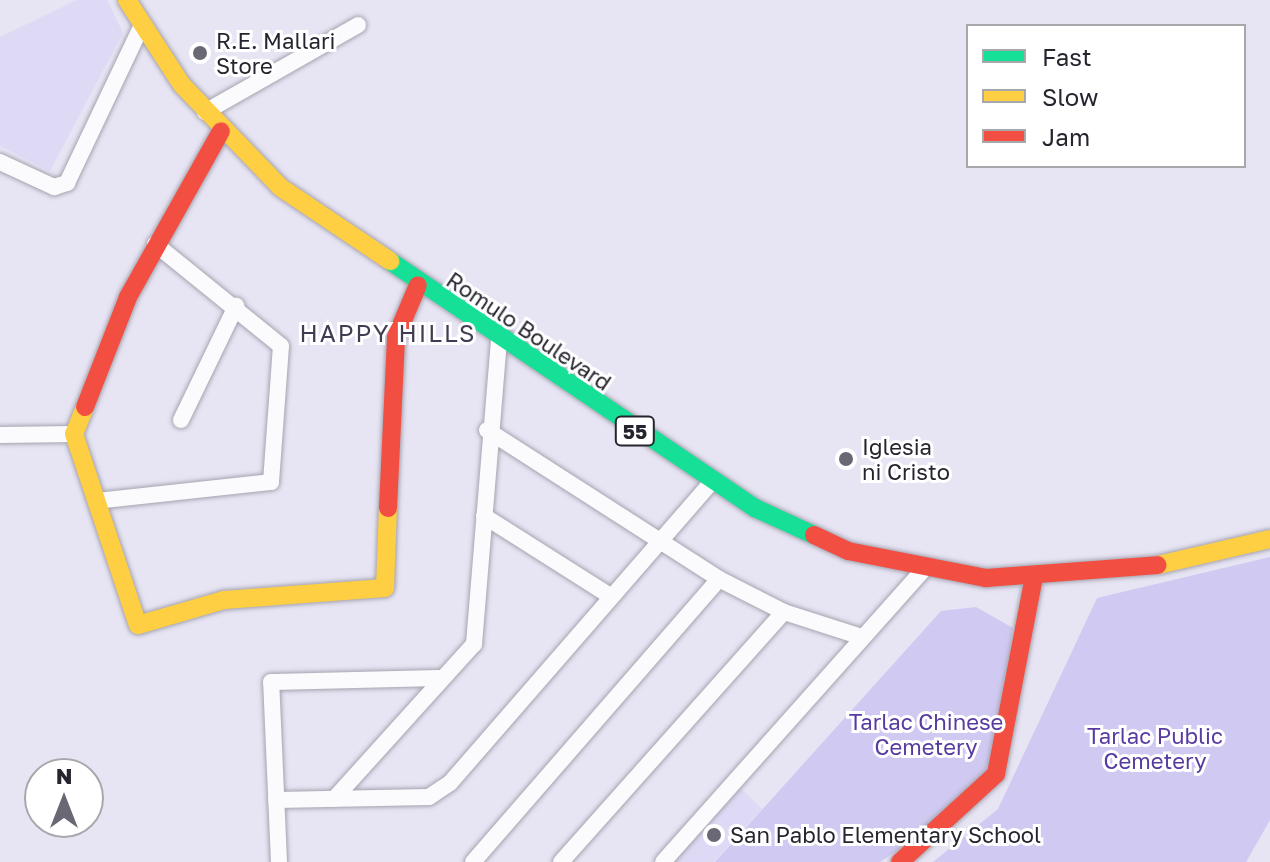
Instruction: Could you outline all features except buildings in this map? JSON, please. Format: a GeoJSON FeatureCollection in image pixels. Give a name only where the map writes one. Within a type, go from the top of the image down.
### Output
{"type":"FeatureCollection","features":[{"type":"Feature","properties":{"kind":"main road","name":"Romulo Boulevard"},"geometry":{"type":"LineString","coordinates":[[127,0],[205,112],[280,187],[418,285],[711,483],[848,551],[924,569],[1033,581],[1129,572],[1270,539]]}},
{"type":"Feature","properties":{"kind":"main road"},"geometry":{"type":"LineString","coordinates":[[221,131],[155,244],[74,434],[138,625],[224,600],[385,588],[396,337],[418,285]]}},
{"type":"Feature","properties":{"kind":"main road"},"geometry":{"type":"LineString","coordinates":[[900,862],[996,774],[1033,581]]}},
{"type":"Feature","properties":{"kind":"street"},"geometry":{"type":"LineString","coordinates":[[0,162],[54,187],[67,183],[142,25]]}},
{"type":"Feature","properties":{"kind":"street"},"geometry":{"type":"LineString","coordinates":[[205,112],[358,25]]}},
{"type":"Feature","properties":{"kind":"street"},"geometry":{"type":"LineString","coordinates":[[96,501],[271,482],[281,346],[236,306],[155,244]]}},
{"type":"Feature","properties":{"kind":"street"},"geometry":{"type":"LineString","coordinates":[[181,420],[236,306]]}},
{"type":"Feature","properties":{"kind":"street"},"geometry":{"type":"LineString","coordinates":[[334,799],[440,678],[467,659],[479,629],[487,430],[499,339]]}},
{"type":"Feature","properties":{"kind":"street"},"geometry":{"type":"LineString","coordinates":[[487,430],[664,539],[719,579],[784,612],[862,637]]}},
{"type":"Feature","properties":{"kind":"street"},"geometry":{"type":"LineString","coordinates":[[0,435],[74,434]]}},
{"type":"Feature","properties":{"kind":"street"},"geometry":{"type":"LineString","coordinates":[[276,800],[429,797],[450,783],[711,483]]}},
{"type":"Feature","properties":{"kind":"street"},"geometry":{"type":"LineString","coordinates":[[484,516],[610,596]]}},
{"type":"Feature","properties":{"kind":"street"},"geometry":{"type":"LineString","coordinates":[[663,862],[924,569]]}},
{"type":"Feature","properties":{"kind":"street"},"geometry":{"type":"LineString","coordinates":[[473,862],[719,579]]}},
{"type":"Feature","properties":{"kind":"street"},"geometry":{"type":"LineString","coordinates":[[561,862],[784,612]]}},
{"type":"Feature","properties":{"kind":"street"},"geometry":{"type":"LineString","coordinates":[[279,862],[271,682],[440,678]]}},
{"type":"Feature","properties":{"kind":"shaded area"},"geometry":{"type":"Polygon","coordinates":[[[77,0],[107,0],[123,33],[50,171],[0,146],[0,37],[77,0]]]}},
{"type":"Feature","properties":{"kind":"shaded area","name":"San Pablo Elementary School"},"geometry":{"type":"Polygon","coordinates":[[[737,785],[762,809],[714,862],[667,862],[737,785]]]}},
{"type":"Feature","properties":{"kind":"green space","name":"Tarlac Public Cemetery"},"geometry":{"type":"Polygon","coordinates":[[[1270,557],[1270,820],[1246,862],[933,862],[998,809],[1097,598],[1270,557]]]}},
{"type":"Feature","properties":{"kind":"green space","name":"Tarlac Chinese Cemetery"},"geometry":{"type":"Polygon","coordinates":[[[976,607],[1013,628],[995,761],[938,823],[880,862],[715,862],[941,611],[976,607]]]}},
{"type":"Feature","properties":{"kind":"traffic: fast"},"geometry":{"type":"LineString","coordinates":[[390,261],[755,508],[814,535]]}},
{"type":"Feature","properties":{"kind":"traffic: slow"},"geometry":{"type":"LineString","coordinates":[[127,0],[182,85],[280,187],[390,261]]}},
{"type":"Feature","properties":{"kind":"traffic: slow"},"geometry":{"type":"LineString","coordinates":[[85,407],[74,434],[138,625],[224,600],[385,588],[388,508]]}},
{"type":"Feature","properties":{"kind":"traffic: slow"},"geometry":{"type":"LineString","coordinates":[[1158,565],[1270,539]]}},
{"type":"Feature","properties":{"kind":"traffic: jam"},"geometry":{"type":"LineString","coordinates":[[85,407],[128,297],[221,131]]}},
{"type":"Feature","properties":{"kind":"traffic: jam"},"geometry":{"type":"LineString","coordinates":[[388,508],[396,337],[418,285]]}},
{"type":"Feature","properties":{"kind":"traffic: jam"},"geometry":{"type":"LineString","coordinates":[[814,535],[848,551],[986,578],[1158,565]]}},
{"type":"Feature","properties":{"kind":"traffic: jam"},"geometry":{"type":"LineString","coordinates":[[900,862],[996,774],[1033,581]]}},
{"type":"Feature","properties":{"kind":"place","name":"R.E. Mallari Store"},"geometry":{"type":"Point","coordinates":[200,53]}},
{"type":"Feature","properties":{"kind":"place","name":"Iglesia ni Cristo"},"geometry":{"type":"Point","coordinates":[846,459]}},
{"type":"Feature","properties":{"kind":"place","name":"San Pablo Elementary School"},"geometry":{"type":"Point","coordinates":[714,835]}},
{"type":"Feature","properties":{"kind":"district","name":"HAPPY HILLS"},"geometry":{"type":"Point","coordinates":[388,333]}}]}
